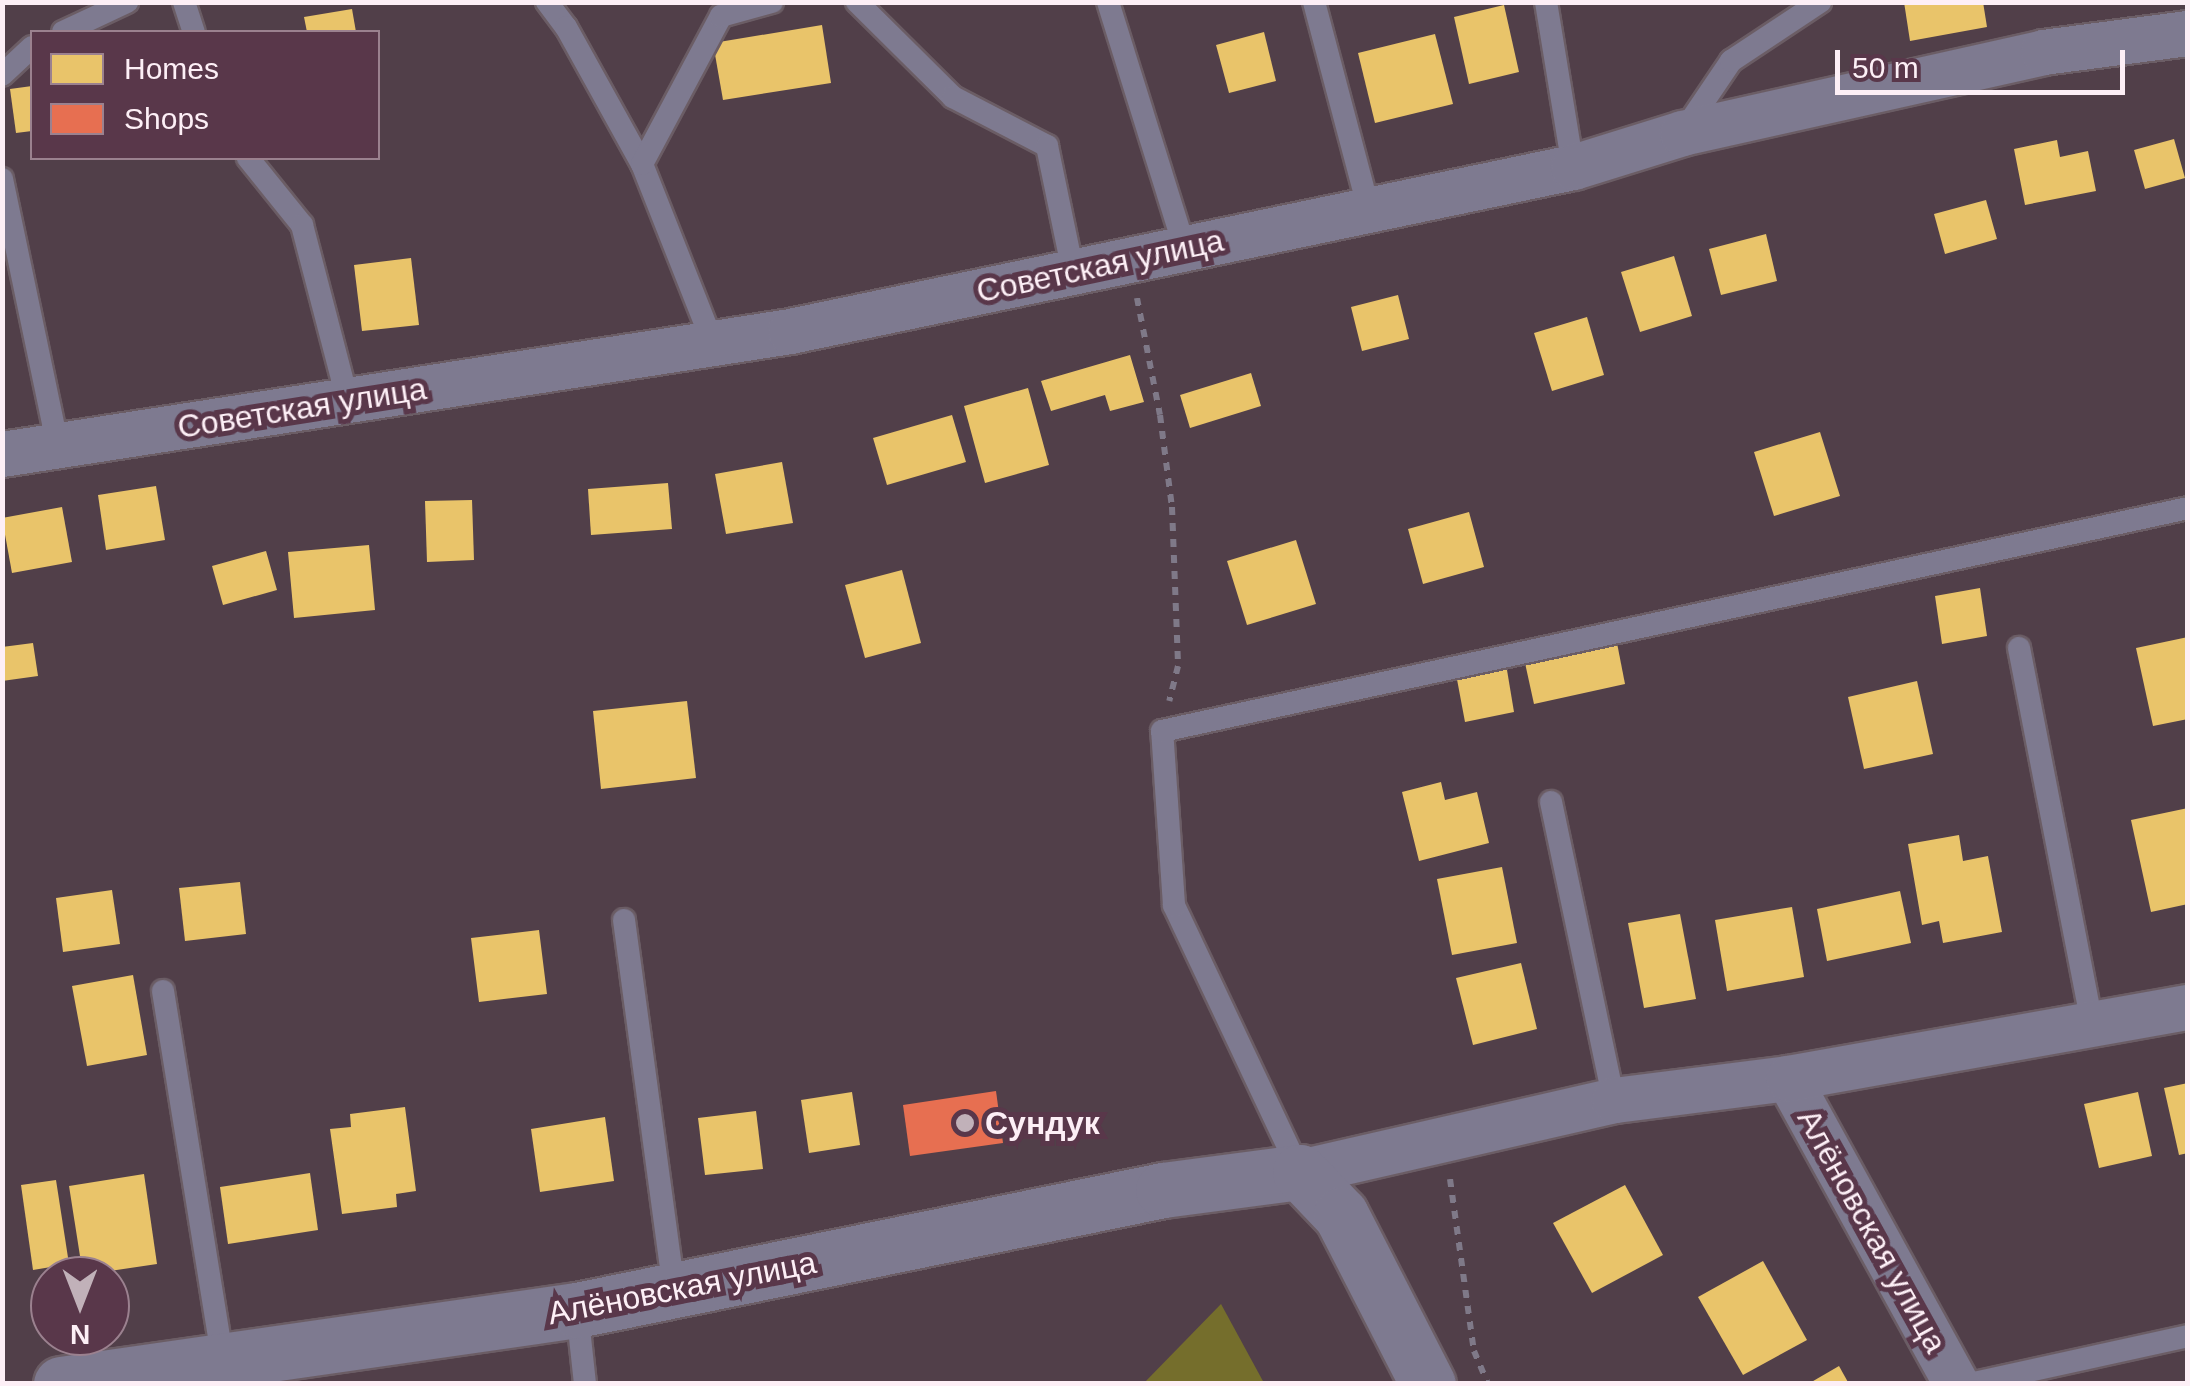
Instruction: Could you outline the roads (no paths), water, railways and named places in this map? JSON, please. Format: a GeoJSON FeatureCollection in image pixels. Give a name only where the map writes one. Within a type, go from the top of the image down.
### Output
{"type":"FeatureCollection","features":[{"type":"Feature","properties":{"kind":"street","name":"Советская улица"},"geometry":{"type":"LineString","coordinates":[[2,454],[714,343],[1573,168],[1682,133],[2043,52],[2188,33]]}},
{"type":"Feature","properties":{"kind":"street"},"geometry":{"type":"LineString","coordinates":[[1300,1172],[1614,1100],[1788,1078],[2188,1007]]}},
{"type":"Feature","properties":{"kind":"street","name":"Алёновская улица"},"geometry":{"type":"LineString","coordinates":[[1788,1078],[1956,1384]]}},
{"type":"Feature","properties":{"kind":"street"},"geometry":{"type":"LineString","coordinates":[[1300,1172],[1341,1215],[1428,1384]]}},
{"type":"Feature","properties":{"kind":"street","name":"Алёновская улица"},"geometry":{"type":"LineString","coordinates":[[60,1384],[577,1310],[1163,1190],[1300,1172]]}},
{"type":"Feature","properties":{"kind":"lane"},"geometry":{"type":"LineString","coordinates":[[67,30],[128,2]]}},
{"type":"Feature","properties":{"kind":"lane"},"geometry":{"type":"LineString","coordinates":[[184,2],[193,30]]}},
{"type":"Feature","properties":{"kind":"lane"},"geometry":{"type":"LineString","coordinates":[[547,2],[566,27],[642,164],[714,343]]}},
{"type":"Feature","properties":{"kind":"lane"},"geometry":{"type":"LineString","coordinates":[[642,164],[721,16],[772,2]]}},
{"type":"Feature","properties":{"kind":"lane"},"geometry":{"type":"LineString","coordinates":[[857,2],[953,97],[1046,146],[1073,272]]}},
{"type":"Feature","properties":{"kind":"lane"},"geometry":{"type":"LineString","coordinates":[[1108,2],[1184,248]]}},
{"type":"Feature","properties":{"kind":"lane"},"geometry":{"type":"LineString","coordinates":[[1314,2],[1369,210]]}},
{"type":"Feature","properties":{"kind":"lane"},"geometry":{"type":"LineString","coordinates":[[1546,2],[1573,168]]}},
{"type":"Feature","properties":{"kind":"lane"},"geometry":{"type":"LineString","coordinates":[[1682,133],[1731,61],[1820,2]]}},
{"type":"Feature","properties":{"kind":"lane"},"geometry":{"type":"LineString","coordinates":[[2,75],[30,49]]}},
{"type":"Feature","properties":{"kind":"lane"},"geometry":{"type":"LineString","coordinates":[[250,160],[302,225],[348,400]]}},
{"type":"Feature","properties":{"kind":"lane"},"geometry":{"type":"LineString","coordinates":[[2,179],[58,446]]}},
{"type":"Feature","properties":{"kind":"lane"},"geometry":{"type":"LineString","coordinates":[[1300,1172],[1174,904],[1162,732],[2188,508]]}},
{"type":"Feature","properties":{"kind":"lane"},"geometry":{"type":"LineString","coordinates":[[2019,648],[2092,1024]]}},
{"type":"Feature","properties":{"kind":"lane"},"geometry":{"type":"LineString","coordinates":[[1551,802],[1614,1100]]}},
{"type":"Feature","properties":{"kind":"lane"},"geometry":{"type":"LineString","coordinates":[[624,920],[674,1292]]}},
{"type":"Feature","properties":{"kind":"lane"},"geometry":{"type":"LineString","coordinates":[[163,992],[223,1361]]}},
{"type":"Feature","properties":{"kind":"lane"},"geometry":{"type":"LineString","coordinates":[[577,1310],[585,1384]]}},
{"type":"Feature","properties":{"kind":"lane"},"geometry":{"type":"LineString","coordinates":[[1970,1384],[2188,1336]]}},
{"type":"Feature","properties":{"kind":"place","name":"Сундук"},"geometry":{"type":"Point","coordinates":[965,1123]}}]}
